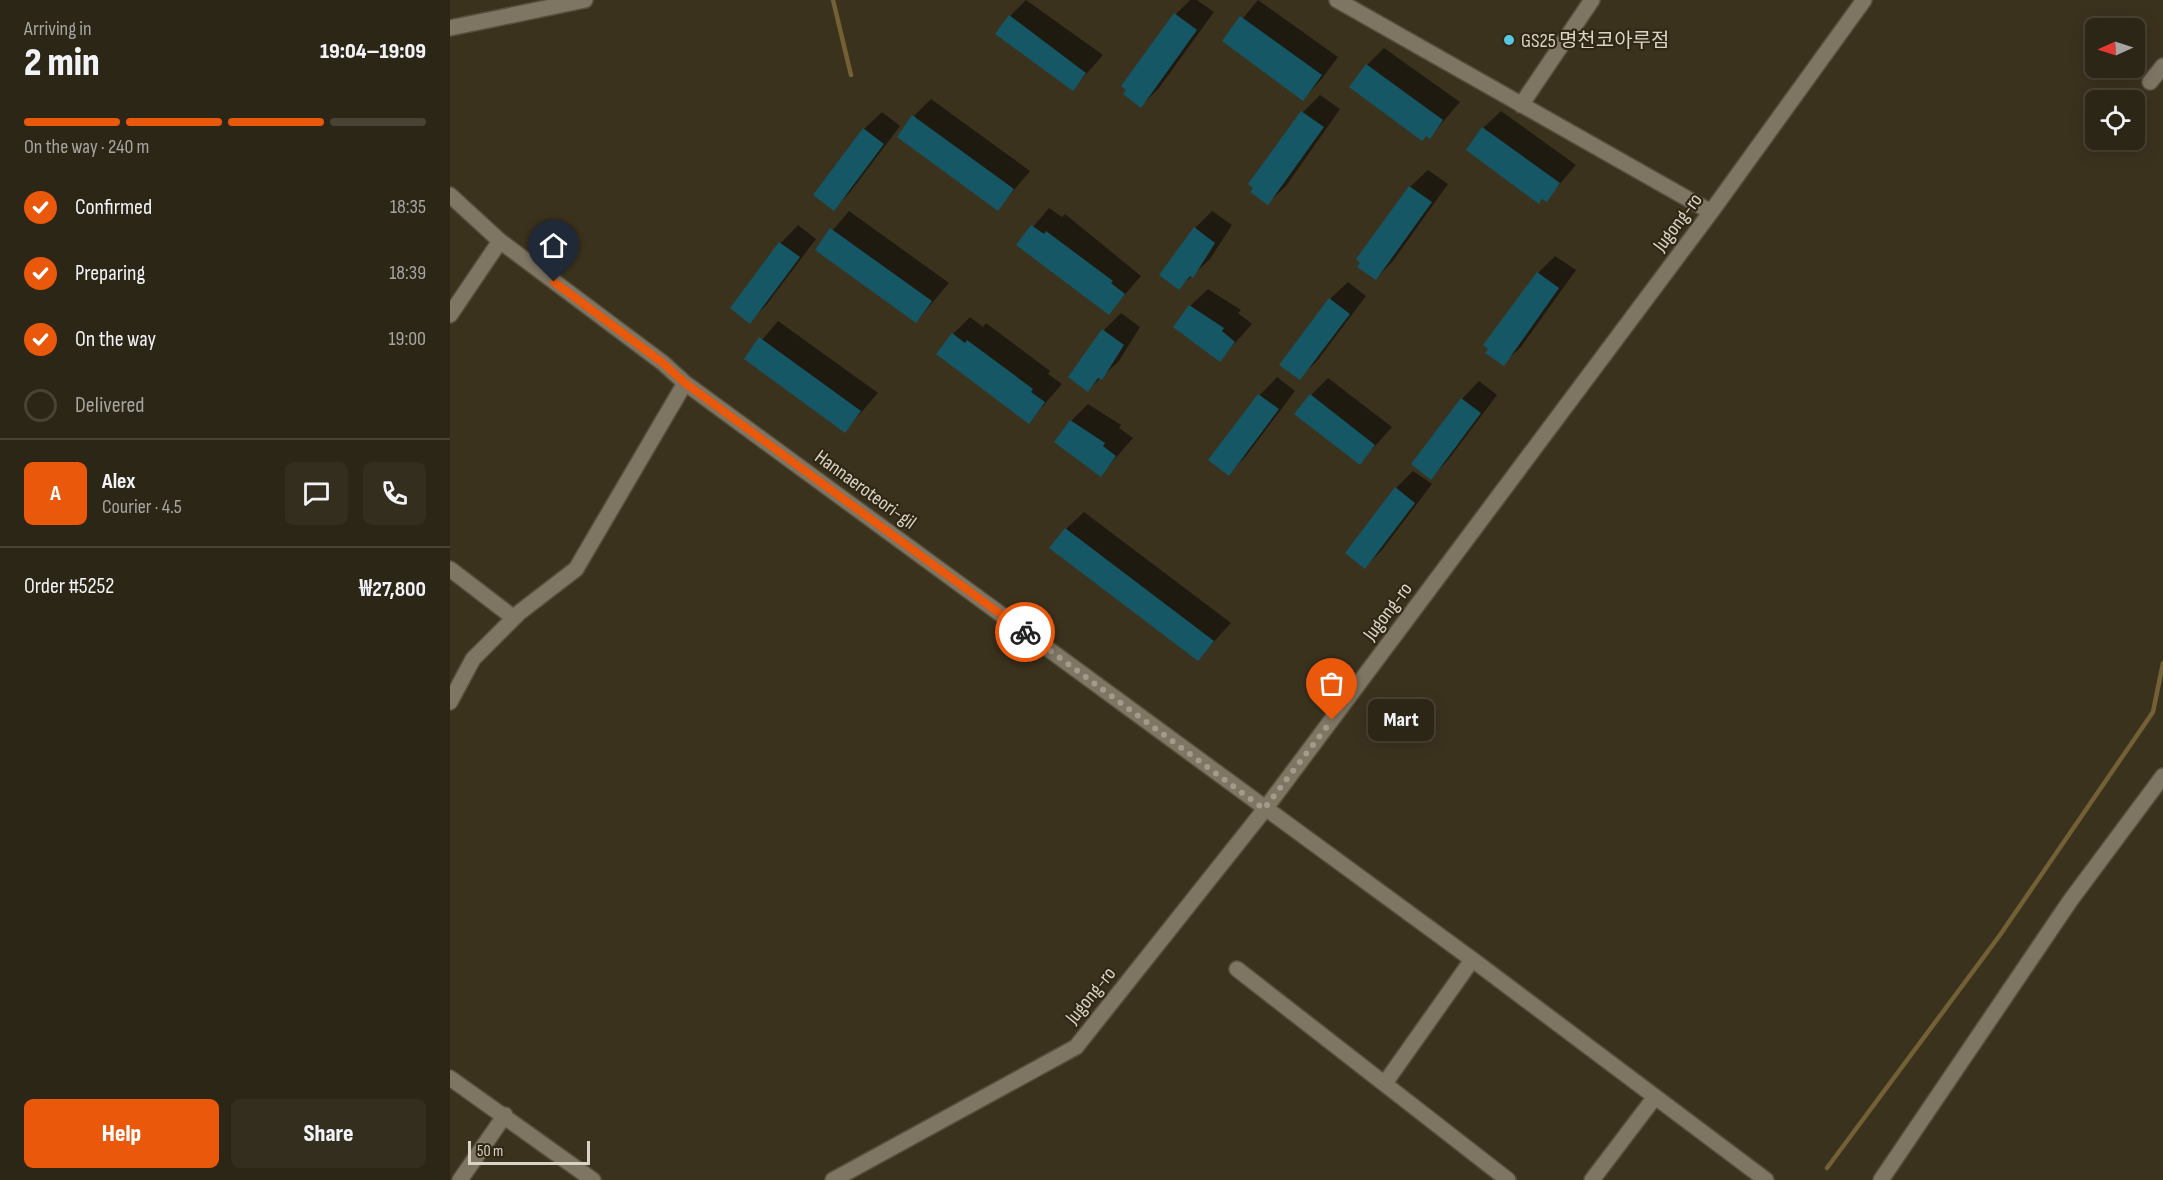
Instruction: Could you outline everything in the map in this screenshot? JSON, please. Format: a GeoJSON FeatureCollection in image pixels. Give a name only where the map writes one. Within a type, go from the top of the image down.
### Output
{"type":"FeatureCollection","features":[{"type":"Feature","properties":{"kind":"street"},"geometry":{"type":"LineString","coordinates":[[450,28],[585,0]]}},
{"type":"Feature","properties":{"kind":"street"},"geometry":{"type":"LineString","coordinates":[[1337,0],[1711,212]]}},
{"type":"Feature","properties":{"kind":"street"},"geometry":{"type":"LineString","coordinates":[[1521,105],[1592,0]]}},
{"type":"Feature","properties":{"kind":"street","name":"Jugong-ro"},"geometry":{"type":"LineString","coordinates":[[833,1180],[1076,1047],[1264,809],[1711,212],[1864,0]]}},
{"type":"Feature","properties":{"kind":"street"},"geometry":{"type":"LineString","coordinates":[[2150,82],[2163,66]]}},
{"type":"Feature","properties":{"kind":"street","name":"Hannaeroteori-gil"},"geometry":{"type":"LineString","coordinates":[[450,195],[500,241],[663,363],[685,383],[1472,960],[1766,1180]]}},
{"type":"Feature","properties":{"kind":"street"},"geometry":{"type":"LineString","coordinates":[[450,315],[500,241]]}},
{"type":"Feature","properties":{"kind":"street"},"geometry":{"type":"LineString","coordinates":[[450,702],[473,659],[513,618],[576,569],[685,383]]}},
{"type":"Feature","properties":{"kind":"street"},"geometry":{"type":"LineString","coordinates":[[450,569],[513,618]]}},
{"type":"Feature","properties":{"kind":"street"},"geometry":{"type":"LineString","coordinates":[[1881,1180],[2070,901],[2163,776]]}},
{"type":"Feature","properties":{"kind":"street"},"geometry":{"type":"LineString","coordinates":[[1385,1083],[1472,960]]}},
{"type":"Feature","properties":{"kind":"street"},"geometry":{"type":"LineString","coordinates":[[1237,969],[1508,1180]]}},
{"type":"Feature","properties":{"kind":"street"},"geometry":{"type":"LineString","coordinates":[[450,1078],[505,1115],[593,1180]]}},
{"type":"Feature","properties":{"kind":"street"},"geometry":{"type":"LineString","coordinates":[[1592,1180],[1655,1097]]}},
{"type":"Feature","properties":{"kind":"street"},"geometry":{"type":"LineString","coordinates":[[459,1180],[505,1115]]}},
{"type":"Feature","properties":{"kind":"building"},"geometry":{"type":"Polygon","coordinates":[[[1174,13],[1197,30],[1141,108],[1123,94],[1126,90],[1121,86],[1174,13]]]}},
{"type":"Feature","properties":{"kind":"building"},"geometry":{"type":"Polygon","coordinates":[[[1009,15],[1086,73],[1073,91],[995,34],[1009,15]]]}},
{"type":"Feature","properties":{"kind":"building"},"geometry":{"type":"Polygon","coordinates":[[[1240,16],[1322,75],[1303,101],[1222,41],[1240,16]]]}},
{"type":"Feature","properties":{"kind":"building"},"geometry":{"type":"Polygon","coordinates":[[[1366,64],[1443,120],[1430,139],[1426,136],[1422,141],[1349,87],[1366,64]]]}},
{"type":"Feature","properties":{"kind":"building"},"geometry":{"type":"Polygon","coordinates":[[[1301,111],[1324,127],[1268,205],[1250,192],[1253,188],[1248,184],[1301,111]]]}},
{"type":"Feature","properties":{"kind":"building"},"geometry":{"type":"Polygon","coordinates":[[[912,115],[1014,189],[998,211],[897,137],[912,115]]]}},
{"type":"Feature","properties":{"kind":"building"},"geometry":{"type":"Polygon","coordinates":[[[1482,127],[1560,183],[1547,202],[1542,199],[1539,204],[1466,150],[1482,127]]]}},
{"type":"Feature","properties":{"kind":"building"},"geometry":{"type":"Polygon","coordinates":[[[863,128],[884,144],[834,211],[813,195],[863,128]]]}},
{"type":"Feature","properties":{"kind":"building"},"geometry":{"type":"Polygon","coordinates":[[[1409,186],[1432,202],[1376,280],[1357,267],[1360,263],[1356,259],[1409,186]]]}},
{"type":"Feature","properties":{"kind":"building"},"geometry":{"type":"Polygon","coordinates":[[[1031,225],[1044,234],[1046,231],[1113,281],[1111,283],[1125,294],[1109,315],[1016,245],[1031,225]]]}},
{"type":"Feature","properties":{"kind":"building"},"geometry":{"type":"Polygon","coordinates":[[[1194,227],[1215,243],[1193,278],[1190,276],[1179,290],[1159,275],[1194,227]]]}},
{"type":"Feature","properties":{"kind":"building"},"geometry":{"type":"Polygon","coordinates":[[[830,228],[932,301],[916,323],[815,250],[830,228]]]}},
{"type":"Feature","properties":{"kind":"building"},"geometry":{"type":"Polygon","coordinates":[[[779,242],[800,257],[750,324],[730,308],[779,242]]]}},
{"type":"Feature","properties":{"kind":"building"},"geometry":{"type":"Polygon","coordinates":[[[1537,272],[1559,288],[1504,366],[1485,353],[1488,349],[1483,345],[1537,272]]]}},
{"type":"Feature","properties":{"kind":"building"},"geometry":{"type":"Polygon","coordinates":[[[1329,298],[1350,314],[1300,380],[1279,365],[1329,298]]]}},
{"type":"Feature","properties":{"kind":"building"},"geometry":{"type":"Polygon","coordinates":[[[1189,305],[1224,328],[1222,331],[1235,342],[1220,362],[1173,327],[1189,305]]]}},
{"type":"Feature","properties":{"kind":"building"},"geometry":{"type":"Polygon","coordinates":[[[1102,329],[1124,345],[1102,380],[1098,378],[1088,392],[1068,377],[1102,329]]]}},
{"type":"Feature","properties":{"kind":"building"},"geometry":{"type":"Polygon","coordinates":[[[952,333],[965,343],[967,340],[1033,389],[1031,392],[1045,402],[1029,424],[936,354],[952,333]]]}},
{"type":"Feature","properties":{"kind":"building"},"geometry":{"type":"Polygon","coordinates":[[[759,337],[861,411],[845,433],[744,359],[759,337]]]}},
{"type":"Feature","properties":{"kind":"building"},"geometry":{"type":"Polygon","coordinates":[[[1258,394],[1279,409],[1229,476],[1208,460],[1258,394]]]}},
{"type":"Feature","properties":{"kind":"building"},"geometry":{"type":"Polygon","coordinates":[[[1310,394],[1375,445],[1360,465],[1294,414],[1310,394]]]}},
{"type":"Feature","properties":{"kind":"building"},"geometry":{"type":"Polygon","coordinates":[[[1461,398],[1481,413],[1431,480],[1411,464],[1461,398]]]}},
{"type":"Feature","properties":{"kind":"building"},"geometry":{"type":"Polygon","coordinates":[[[1070,420],[1105,443],[1103,446],[1116,456],[1101,477],[1054,442],[1070,420]]]}},
{"type":"Feature","properties":{"kind":"building"},"geometry":{"type":"Polygon","coordinates":[[[1395,487],[1415,503],[1365,569],[1345,553],[1395,487]]]}},
{"type":"Feature","properties":{"kind":"building"},"geometry":{"type":"Polygon","coordinates":[[[1065,528],[1214,641],[1198,661],[1049,548],[1065,528]]]}},
{"type":"Feature","properties":{"kind":"waterway"},"geometry":{"type":"LineString","coordinates":[[833,0],[851,75]]}},
{"type":"Feature","properties":{"kind":"waterway"},"geometry":{"type":"LineString","coordinates":[[1827,1168],[2000,935],[2153,712],[2163,663]]}},
{"type":"Feature","properties":{"kind":"way so far"},"geometry":{"type":"LineString","coordinates":[[1025,632],[1264,809],[1332,720]]}},
{"type":"Feature","properties":{"kind":"place","name":"GS25 명천코아루점"},"geometry":{"type":"Point","coordinates":[1509,40]}},
{"type":"Feature","properties":{"kind":"place","name":"Mart"},"geometry":{"type":"Point","coordinates":[1332,720]}},
{"type":"Feature","properties":{"kind":"route"},"geometry":{"type":"LineString","coordinates":[[554,282],[663,363],[685,383],[1025,632]]}}]}
